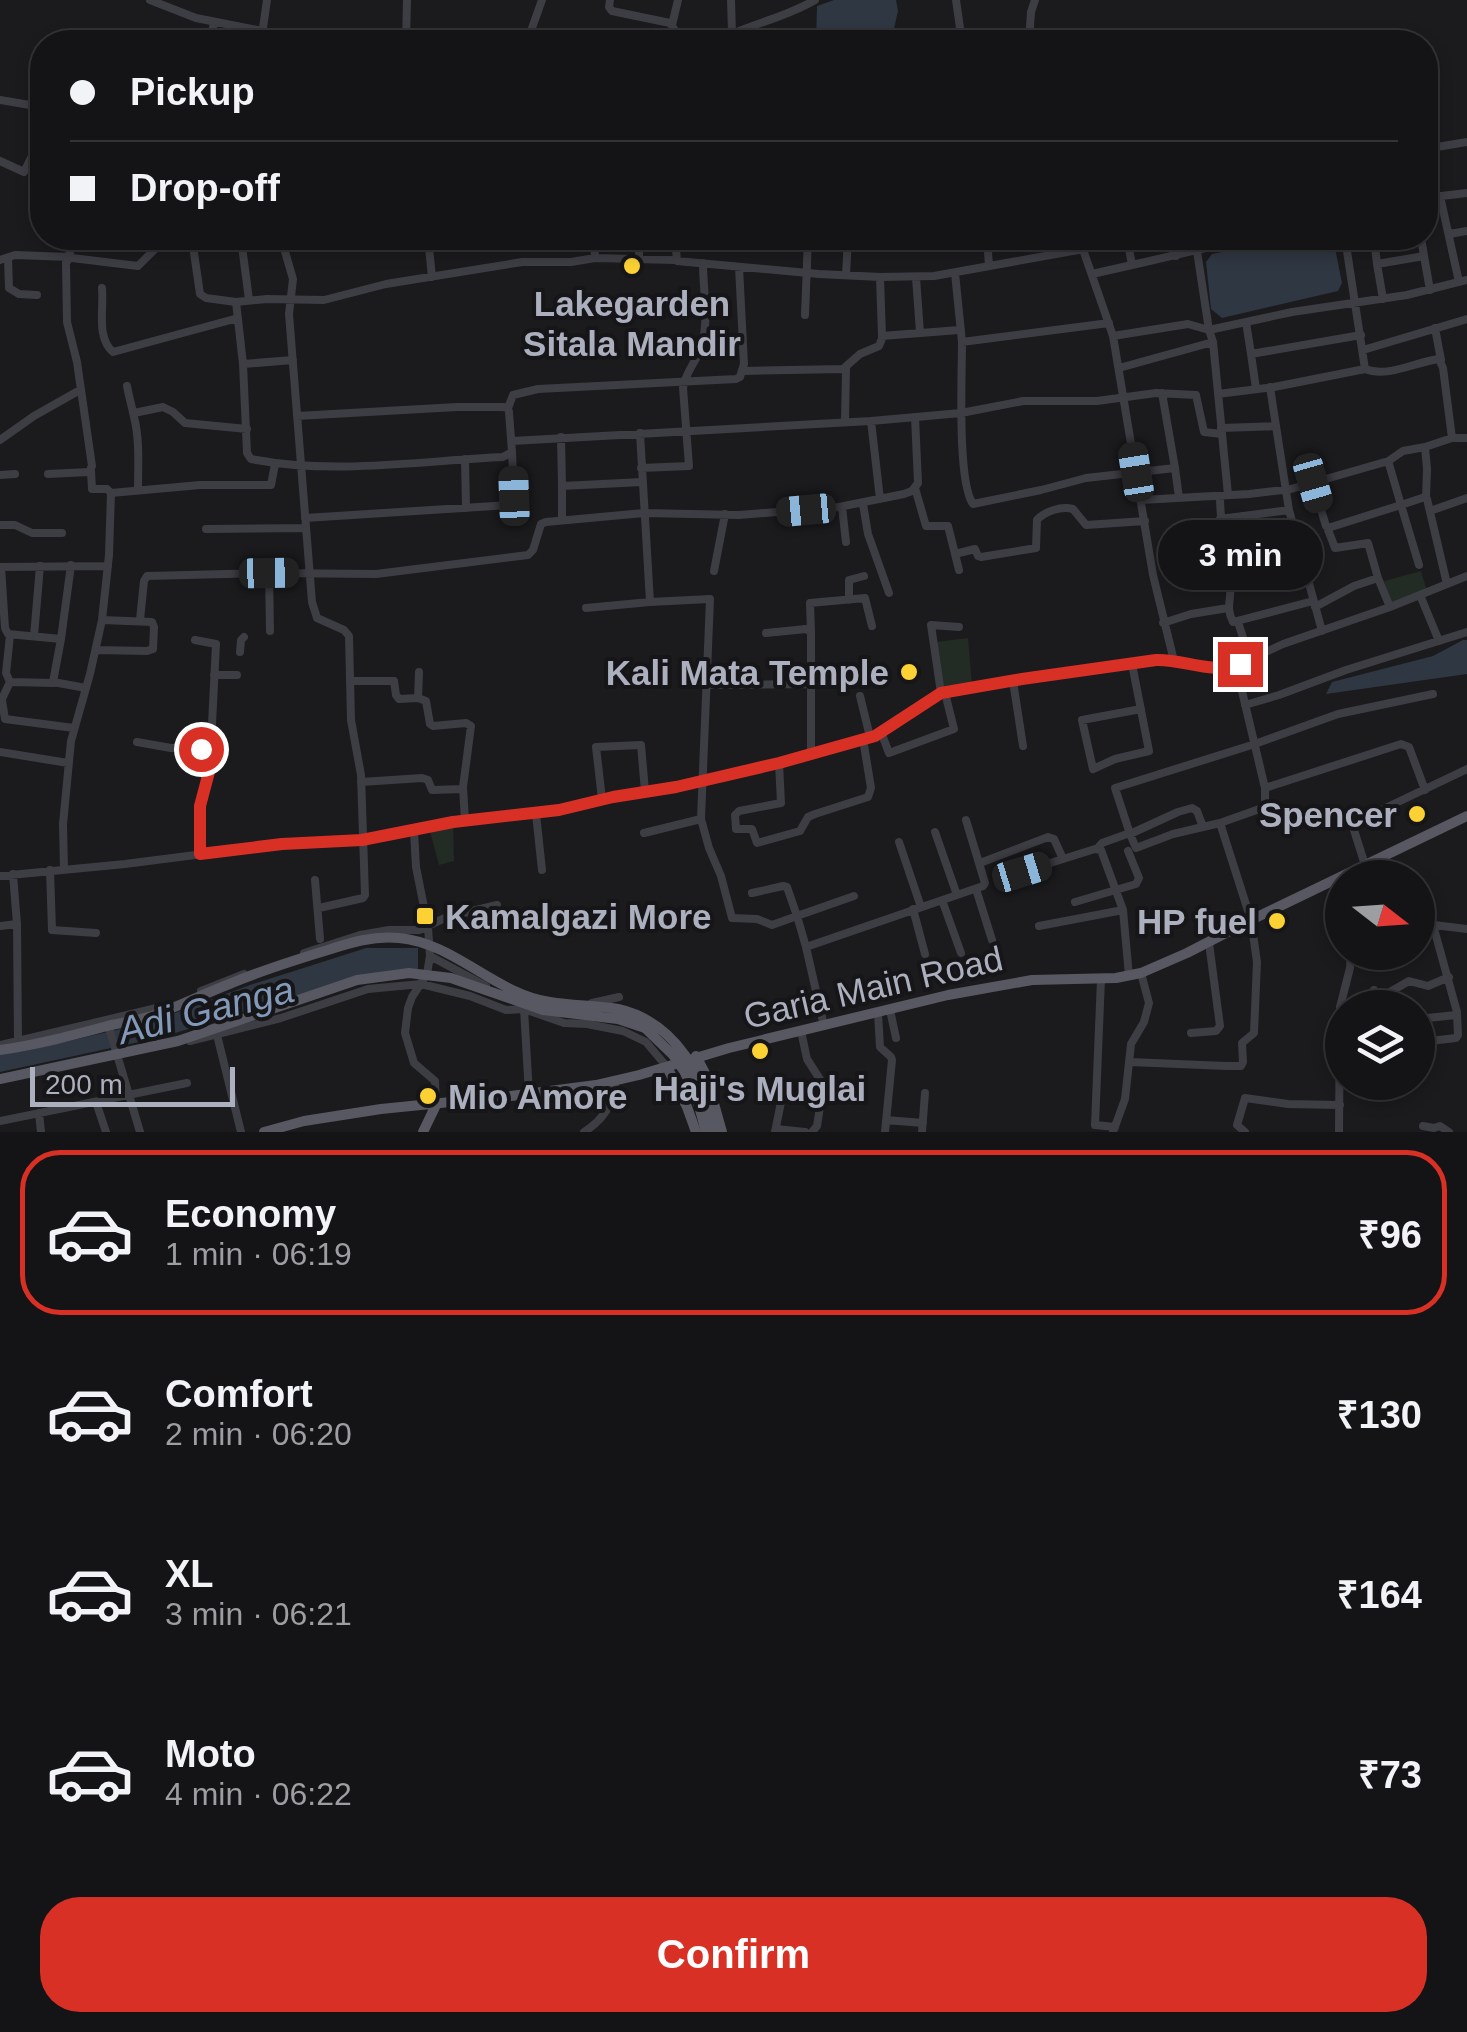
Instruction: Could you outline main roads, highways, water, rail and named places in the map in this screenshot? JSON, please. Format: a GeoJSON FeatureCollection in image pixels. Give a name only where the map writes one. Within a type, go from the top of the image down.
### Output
{"type":"FeatureCollection","features":[{"type":"Feature","properties":{"kind":"main road","name":"Garia Main Road"},"geometry":{"type":"LineString","coordinates":[[1376,860],[1467,816]]}},
{"type":"Feature","properties":{"kind":"main road","name":"Garia Main Road"},"geometry":{"type":"LineString","coordinates":[[264,1132],[336,1116],[616,1081],[696,1056],[948,995],[1020,982],[1135,974],[1325,886]]}},
{"type":"Feature","properties":{"kind":"main road"},"geometry":{"type":"LineString","coordinates":[[0,1047],[151,1016],[266,970],[354,942],[403,938],[423,942],[525,996],[617,1009],[651,1022],[684,1051],[718,1132]]}},
{"type":"Feature","properties":{"kind":"main road"},"geometry":{"type":"LineString","coordinates":[[0,1081],[178,1041],[357,980],[409,973],[451,978],[543,1010],[618,1019],[644,1028],[674,1054],[696,1095],[706,1132]]}},
{"type":"Feature","properties":{"kind":"main road"},"geometry":{"type":"LineString","coordinates":[[696,1056],[706,1075],[718,1132]]}},
{"type":"Feature","properties":{"kind":"main road"},"geometry":{"type":"LineString","coordinates":[[666,1067],[696,1132]]}},
{"type":"Feature","properties":{"kind":"main road"},"geometry":{"type":"LineString","coordinates":[[423,1132],[436,1105]]}},
{"type":"Feature","properties":{"kind":"water"},"geometry":{"type":"Polygon","coordinates":[[[834,0],[896,0],[898,11],[894,30],[816,30],[817,6],[834,0]]]}},
{"type":"Feature","properties":{"kind":"water"},"geometry":{"type":"Polygon","coordinates":[[[1232,250],[1335,250],[1342,283],[1338,291],[1222,318],[1211,309],[1206,262],[1212,254],[1232,250]]]}},
{"type":"Feature","properties":{"kind":"water"},"geometry":{"type":"Polygon","coordinates":[[[1467,640],[1467,674],[1326,694],[1332,682],[1433,656],[1467,640]]]}},
{"type":"Feature","properties":{"kind":"water","name":"Adi Ganga"},"geometry":{"type":"Polygon","coordinates":[[[366,948],[418,948],[418,969],[369,974],[162,1037],[0,1072],[0,1054],[151,1022],[366,948]]]}},
{"type":"Feature","properties":{"kind":"place","name":"Lakegarden Sitala Mandir"},"geometry":{"type":"Point","coordinates":[632,266]}},
{"type":"Feature","properties":{"kind":"place","name":"Kali Mata Temple"},"geometry":{"type":"Point","coordinates":[909,672]}},
{"type":"Feature","properties":{"kind":"place","name":"Spencer"},"geometry":{"type":"Point","coordinates":[1417,814]}},
{"type":"Feature","properties":{"kind":"place","name":"Kamalgazi More"},"geometry":{"type":"Point","coordinates":[425,916]}},
{"type":"Feature","properties":{"kind":"place","name":"HP fuel"},"geometry":{"type":"Point","coordinates":[1277,921]}},
{"type":"Feature","properties":{"kind":"place","name":"Haji's Muglai"},"geometry":{"type":"Point","coordinates":[760,1051]}},
{"type":"Feature","properties":{"kind":"place","name":"Mio Amore"},"geometry":{"type":"Point","coordinates":[428,1096]}}]}
